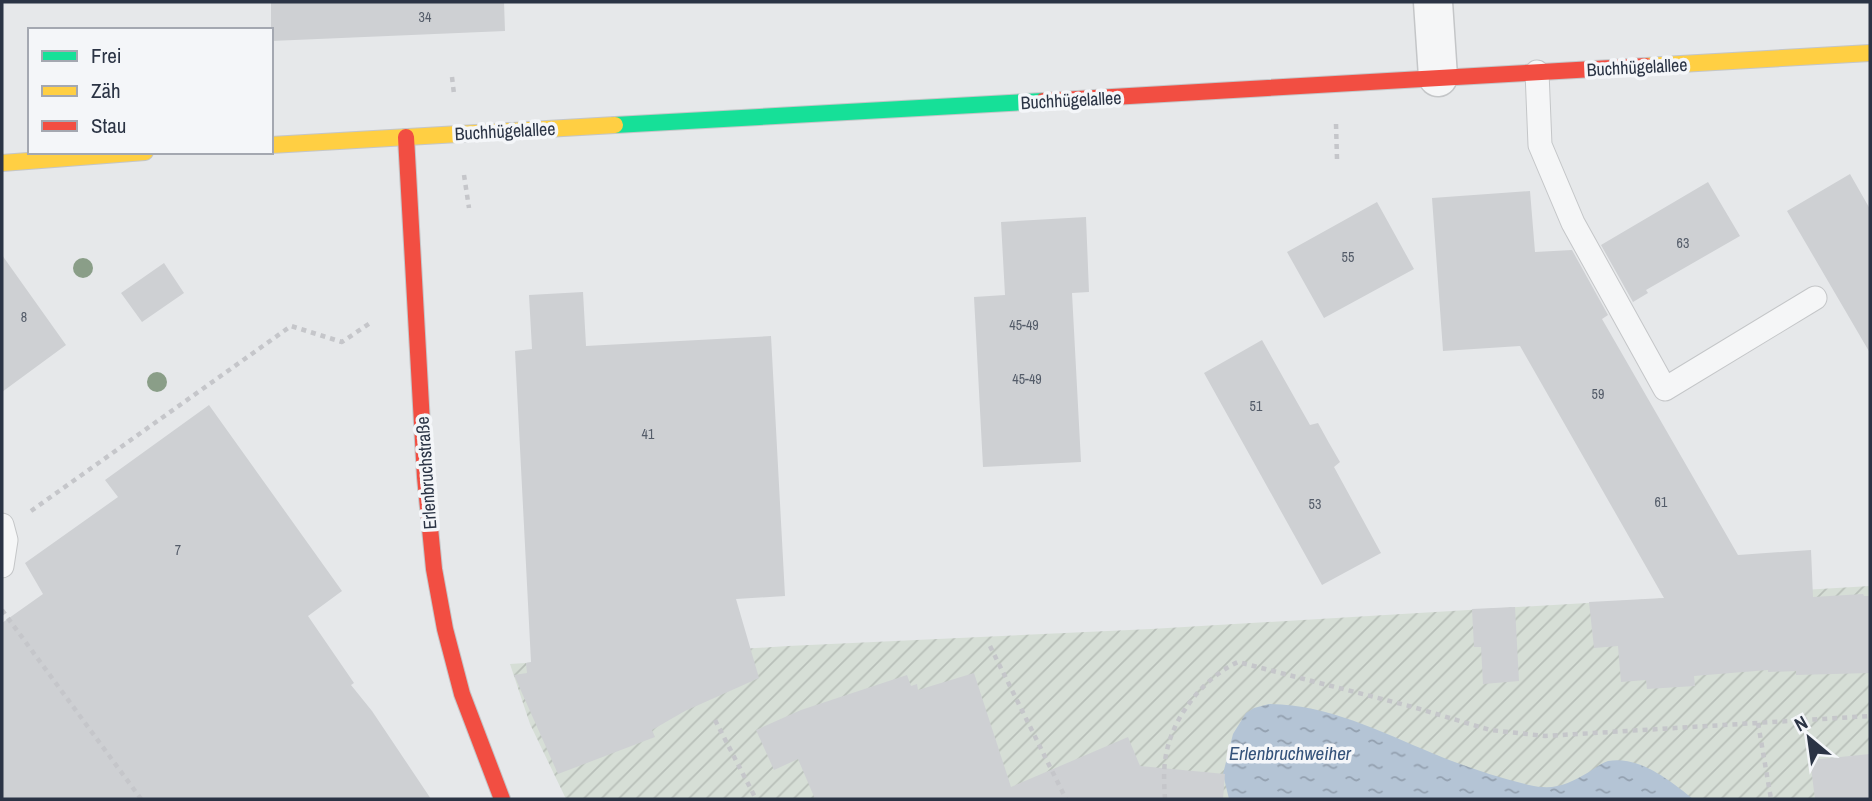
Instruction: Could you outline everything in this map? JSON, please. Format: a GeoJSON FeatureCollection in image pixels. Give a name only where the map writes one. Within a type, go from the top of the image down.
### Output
{"type":"FeatureCollection","features":[{"type":"Feature","properties":{"kind":"street"},"geometry":{"type":"LineString","coordinates":[[1433,2],[1438,77]]}},
{"type":"Feature","properties":{"kind":"street","name":"Buchhügelallee"},"geometry":{"type":"LineString","coordinates":[[273,145],[1334,86],[1438,77],[1870,53]]}},
{"type":"Feature","properties":{"kind":"street","name":"Erlenbruchstraße"},"geometry":{"type":"LineString","coordinates":[[406,137],[427,496],[444,626],[476,738],[502,799]]}},
{"type":"Feature","properties":{"kind":"street"},"geometry":{"type":"LineString","coordinates":[[2,163],[119,154]]}},
{"type":"Feature","properties":{"kind":"lane"},"geometry":{"type":"LineString","coordinates":[[1537,72],[1540,145],[1573,223],[1665,388],[1815,298]]}},
{"type":"Feature","properties":{"kind":"lane"},"geometry":{"type":"LineString","coordinates":[[2,566],[5,551],[3,528]]}},
{"type":"Feature","properties":{"kind":"path"},"geometry":{"type":"LineString","coordinates":[[3,528],[291,326],[342,342],[414,292]]}},
{"type":"Feature","properties":{"kind":"path"},"geometry":{"type":"LineString","coordinates":[[2,610],[141,799]]}},
{"type":"Feature","properties":{"kind":"path"},"geometry":{"type":"LineString","coordinates":[[990,646],[1066,799]]}},
{"type":"Feature","properties":{"kind":"path"},"geometry":{"type":"LineString","coordinates":[[1165,799],[1167,750],[1175,728],[1201,689],[1238,662],[1490,730],[1518,734],[1545,736],[1870,716]]}},
{"type":"Feature","properties":{"kind":"path"},"geometry":{"type":"LineString","coordinates":[[715,720],[756,799]]}},
{"type":"Feature","properties":{"kind":"path"},"geometry":{"type":"LineString","coordinates":[[1758,723],[1771,799]]}},
{"type":"Feature","properties":{"kind":"shaded area"},"geometry":{"type":"Polygon","coordinates":[[[1870,586],[1870,799],[566,799],[530,724],[510,664],[788,646],[1151,629],[1870,586]]]}},
{"type":"Feature","properties":{"kind":"water","name":"Erlenbruchweiher"},"geometry":{"type":"Polygon","coordinates":[[[1269,704],[1291,705],[1333,714],[1468,767],[1538,787],[1554,787],[1568,783],[1608,761],[1631,762],[1654,771],[1693,799],[1229,799],[1223,774],[1233,734],[1246,713],[1269,704]]]}},
{"type":"Feature","properties":{"kind":"building"},"geometry":{"type":"Polygon","coordinates":[[[271,2],[504,2],[505,31],[273,41],[271,2]]]}},
{"type":"Feature","properties":{"kind":"building"},"geometry":{"type":"Polygon","coordinates":[[[1850,174],[1870,209],[1870,353],[1787,211],[1850,174]]]}},
{"type":"Feature","properties":{"kind":"building"},"geometry":{"type":"Polygon","coordinates":[[[1708,182],[1740,236],[1646,290],[1648,293],[1633,302],[1601,245],[1708,182]]]}},
{"type":"Feature","properties":{"kind":"building"},"geometry":{"type":"Polygon","coordinates":[[[1530,191],[1535,252],[1572,250],[1608,315],[1602,319],[1738,555],[1811,550],[1813,597],[1863,594],[1870,596],[1870,673],[1796,675],[1796,671],[1768,670],[1694,676],[1695,686],[1647,689],[1646,680],[1621,682],[1618,646],[1594,648],[1589,602],[1664,598],[1520,346],[1443,351],[1432,198],[1530,191]]]}},
{"type":"Feature","properties":{"kind":"building"},"geometry":{"type":"Polygon","coordinates":[[[1377,202],[1414,269],[1324,318],[1287,252],[1377,202]]]}},
{"type":"Feature","properties":{"kind":"building"},"geometry":{"type":"Polygon","coordinates":[[[1086,217],[1089,292],[1072,293],[1081,462],[983,467],[974,297],[1005,295],[1001,222],[1086,217]]]}},
{"type":"Feature","properties":{"kind":"building"},"geometry":{"type":"Polygon","coordinates":[[[2,255],[66,345],[2,392],[2,255]]]}},
{"type":"Feature","properties":{"kind":"building"},"geometry":{"type":"Polygon","coordinates":[[[164,263],[184,293],[142,322],[121,293],[164,263]]]}},
{"type":"Feature","properties":{"kind":"building"},"geometry":{"type":"Polygon","coordinates":[[[583,292],[586,346],[771,336],[785,596],[736,599],[759,678],[685,711],[652,730],[655,737],[558,774],[514,675],[527,673],[526,663],[531,662],[515,351],[532,349],[529,295],[583,292]]]}},
{"type":"Feature","properties":{"kind":"building"},"geometry":{"type":"Polygon","coordinates":[[[1262,340],[1310,425],[1318,423],[1340,462],[1334,467],[1381,553],[1322,585],[1204,373],[1262,340]]]}},
{"type":"Feature","properties":{"kind":"building"},"geometry":{"type":"Polygon","coordinates":[[[209,405],[342,591],[308,616],[354,683],[351,685],[372,711],[431,799],[2,799],[2,623],[43,594],[25,563],[118,497],[105,480],[209,405]]]}},
{"type":"Feature","properties":{"kind":"building"},"geometry":{"type":"Polygon","coordinates":[[[1515,607],[1519,681],[1483,684],[1481,647],[1474,647],[1472,609],[1515,607]]]}},
{"type":"Feature","properties":{"kind":"building"},"geometry":{"type":"Polygon","coordinates":[[[974,673],[1011,787],[1128,737],[1140,766],[1225,774],[1223,799],[815,799],[798,759],[774,770],[756,730],[801,710],[907,675],[911,686],[917,684],[918,690],[974,673]]]}},
{"type":"Feature","properties":{"kind":"building"},"geometry":{"type":"Polygon","coordinates":[[[1870,754],[1870,799],[1815,799],[1810,760],[1870,754]]]}},
{"type":"Feature","properties":{"kind":"traffic: fast"},"geometry":{"type":"LineString","coordinates":[[615,125],[1043,101]]}},
{"type":"Feature","properties":{"kind":"traffic: slow"},"geometry":{"type":"LineString","coordinates":[[1646,66],[1870,53]]}},
{"type":"Feature","properties":{"kind":"traffic: slow"},"geometry":{"type":"LineString","coordinates":[[273,145],[615,125]]}},
{"type":"Feature","properties":{"kind":"traffic: slow"},"geometry":{"type":"LineString","coordinates":[[2,163],[119,154]]}},
{"type":"Feature","properties":{"kind":"traffic: jam"},"geometry":{"type":"LineString","coordinates":[[1043,101],[1646,66]]}},
{"type":"Feature","properties":{"kind":"traffic: jam"},"geometry":{"type":"LineString","coordinates":[[406,137],[425,477],[434,569],[445,629],[462,694],[502,799]]}}]}
